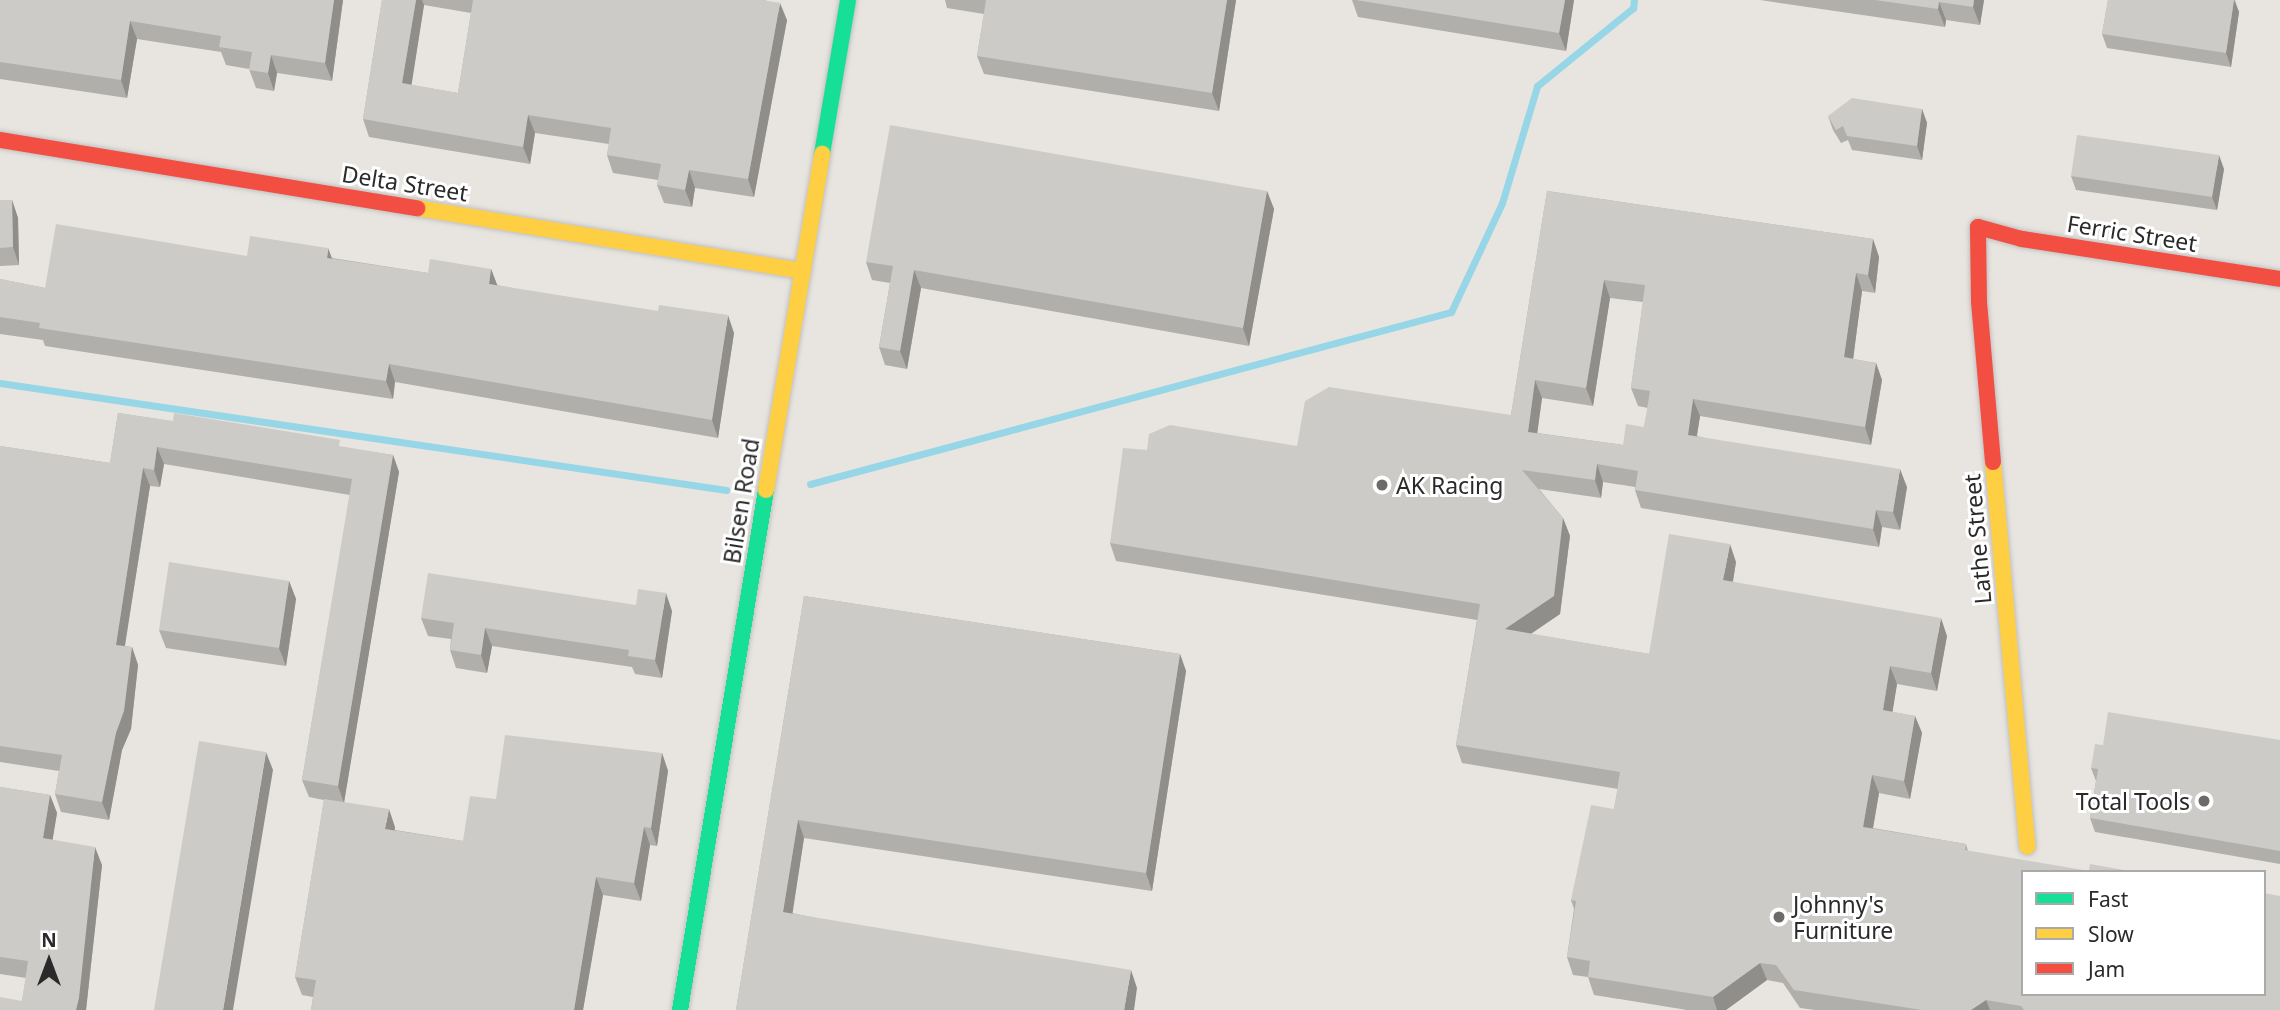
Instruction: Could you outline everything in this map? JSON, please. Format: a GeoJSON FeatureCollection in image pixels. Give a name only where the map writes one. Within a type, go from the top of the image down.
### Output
{"type":"FeatureCollection","features":[{"type":"Feature","properties":{"kind":"street","name":"Bilsen Road"},"geometry":{"type":"LineString","coordinates":[[680,1010],[848,0]]}},
{"type":"Feature","properties":{"kind":"street","name":"Delta Street"},"geometry":{"type":"LineString","coordinates":[[0,140],[803,271]]}},
{"type":"Feature","properties":{"kind":"street","name":"Ferric Street"},"geometry":{"type":"LineString","coordinates":[[1978,227],[2022,239],[2280,279]]}},
{"type":"Feature","properties":{"kind":"street","name":"Lathe Street"},"geometry":{"type":"LineString","coordinates":[[1978,227],[1979,302],[2027,846]]}},
{"type":"Feature","properties":{"kind":"building"},"geometry":{"type":"Polygon","coordinates":[[[0,0],[334,0],[325,63],[271,55],[268,73],[249,70],[252,52],[219,47],[221,36],[130,21],[121,80],[0,62],[0,0]]]}},
{"type":"Feature","properties":{"kind":"building"},"geometry":{"type":"Polygon","coordinates":[[[382,0],[416,0],[402,83],[458,93],[473,0],[763,0],[780,3],[748,179],[689,170],[685,190],[657,185],[661,164],[607,155],[611,128],[528,115],[523,147],[363,119],[382,0]]]}},
{"type":"Feature","properties":{"kind":"building"},"geometry":{"type":"Polygon","coordinates":[[[986,0],[1227,0],[1212,93],[977,56],[986,0]]]}},
{"type":"Feature","properties":{"kind":"building"},"geometry":{"type":"Polygon","coordinates":[[[1356,0],[1565,0],[1559,33],[1356,0]]]}},
{"type":"Feature","properties":{"kind":"building"},"geometry":{"type":"Polygon","coordinates":[[[1875,0],[1974,0],[1973,7],[1939,2],[1938,9],[1875,0]]]}},
{"type":"Feature","properties":{"kind":"building"},"geometry":{"type":"Polygon","coordinates":[[[2108,0],[2234,0],[2226,53],[2102,34],[2108,0]]]}},
{"type":"Feature","properties":{"kind":"building"},"geometry":{"type":"Polygon","coordinates":[[[1852,98],[1922,109],[1917,146],[1847,136],[1843,126],[1836,130],[1828,116],[1852,98]]]}},
{"type":"Feature","properties":{"kind":"building"},"geometry":{"type":"Polygon","coordinates":[[[890,125],[1267,191],[1243,328],[914,270],[900,351],[879,347],[893,266],[866,262],[890,125]]]}},
{"type":"Feature","properties":{"kind":"building"},"geometry":{"type":"Polygon","coordinates":[[[2077,135],[2219,155],[2212,197],[2071,176],[2077,135]]]}},
{"type":"Feature","properties":{"kind":"building"},"geometry":{"type":"Polygon","coordinates":[[[1547,191],[1873,239],[1868,275],[1856,273],[1844,357],[1876,363],[1865,427],[1693,399],[1688,435],[1900,469],[1893,512],[1876,510],[1873,529],[1635,490],[1638,471],[1597,464],[1595,480],[1522,470],[1563,518],[1554,596],[1505,629],[1649,654],[1669,534],[1730,544],[1723,580],[1941,618],[1931,673],[1890,666],[1883,710],[1915,716],[1904,781],[1872,775],[1863,827],[1966,844],[1965,850],[2083,870],[2021,870],[2021,996],[2266,996],[2266,893],[2280,896],[2280,1010],[2024,1010],[2021,1006],[1986,1000],[1971,1010],[1922,1010],[1794,990],[1776,965],[1760,963],[1713,997],[1588,977],[1590,961],[1567,957],[1576,901],[1571,900],[1591,805],[1614,809],[1620,772],[1456,745],[1480,604],[1110,543],[1123,448],[1147,450],[1149,434],[1170,425],[1297,446],[1305,401],[1329,387],[1511,415],[1547,191]],[[1604,280],[1586,388],[1535,380],[1528,432],[1623,445],[1626,424],[1644,427],[1650,391],[1631,388],[1645,285],[1604,280]]]}},
{"type":"Feature","properties":{"kind":"building"},"geometry":{"type":"Polygon","coordinates":[[[0,200],[12,200],[13,247],[0,248],[0,200]]]}},
{"type":"Feature","properties":{"kind":"building"},"geometry":{"type":"Polygon","coordinates":[[[56,224],[247,256],[250,236],[328,248],[327,258],[428,273],[430,259],[491,269],[489,284],[658,311],[659,305],[728,315],[712,420],[389,364],[386,381],[39,328],[40,323],[0,317],[0,279],[45,288],[56,224]]]}},
{"type":"Feature","properties":{"kind":"building"},"geometry":{"type":"Polygon","coordinates":[[[118,413],[173,421],[174,413],[340,440],[339,446],[393,455],[338,786],[302,780],[352,479],[157,447],[154,470],[143,468],[116,645],[132,647],[124,711],[116,733],[102,802],[55,794],[62,755],[0,746],[0,446],[110,463],[118,413]]]}},
{"type":"Feature","properties":{"kind":"building"},"geometry":{"type":"Polygon","coordinates":[[[169,562],[289,581],[279,648],[159,630],[169,562]]]}},
{"type":"Feature","properties":{"kind":"building"},"geometry":{"type":"Polygon","coordinates":[[[428,573],[636,605],[638,589],[666,593],[655,660],[628,656],[629,650],[485,628],[481,655],[450,650],[454,623],[421,618],[428,573]]]}},
{"type":"Feature","properties":{"kind":"building"},"geometry":{"type":"Polygon","coordinates":[[[804,596],[1180,654],[1146,873],[798,820],[783,912],[1131,970],[1124,1010],[736,1010],[804,596]]]}},
{"type":"Feature","properties":{"kind":"building"},"geometry":{"type":"Polygon","coordinates":[[[2108,712],[2280,740],[2280,851],[2090,818],[2098,769],[2091,768],[2095,744],[2103,745],[2108,712]]]}},
{"type":"Feature","properties":{"kind":"building"},"geometry":{"type":"Polygon","coordinates":[[[505,735],[662,753],[651,828],[644,827],[634,883],[596,877],[574,1010],[311,1010],[316,980],[295,977],[324,799],[389,809],[385,829],[463,841],[470,796],[496,799],[505,735]]]}},
{"type":"Feature","properties":{"kind":"building"},"geometry":{"type":"Polygon","coordinates":[[[199,741],[266,752],[223,1010],[154,1010],[199,741]]]}},
{"type":"Feature","properties":{"kind":"building"},"geometry":{"type":"Polygon","coordinates":[[[0,787],[50,795],[43,838],[95,847],[76,1010],[0,1010],[0,997],[22,1001],[28,961],[0,957],[0,787]]]}},
{"type":"Feature","properties":{"kind":"building"},"geometry":{"type":"Polygon","coordinates":[[[2090,864],[2124,870],[2089,870],[2090,864]]]}},
{"type":"Feature","properties":{"kind":"waterway"},"geometry":{"type":"LineString","coordinates":[[810,484],[1451,312],[1502,203],[1537,86],[1633,8],[1634,0]]}},
{"type":"Feature","properties":{"kind":"waterway"},"geometry":{"type":"LineString","coordinates":[[0,383],[726,490]]}},
{"type":"Feature","properties":{"kind":"traffic: fast"},"geometry":{"type":"LineString","coordinates":[[822,154],[848,0]]}},
{"type":"Feature","properties":{"kind":"traffic: fast"},"geometry":{"type":"LineString","coordinates":[[680,1010],[766,490]]}},
{"type":"Feature","properties":{"kind":"traffic: slow"},"geometry":{"type":"LineString","coordinates":[[766,490],[822,154]]}},
{"type":"Feature","properties":{"kind":"traffic: slow"},"geometry":{"type":"LineString","coordinates":[[417,208],[803,271]]}},
{"type":"Feature","properties":{"kind":"traffic: slow"},"geometry":{"type":"LineString","coordinates":[[1993,462],[2027,846]]}},
{"type":"Feature","properties":{"kind":"traffic: jam"},"geometry":{"type":"LineString","coordinates":[[0,140],[417,208]]}},
{"type":"Feature","properties":{"kind":"traffic: jam"},"geometry":{"type":"LineString","coordinates":[[1993,462],[1979,302],[1978,227],[2022,239],[2280,279]]}},
{"type":"Feature","properties":{"kind":"place","name":"AK Racing"},"geometry":{"type":"Point","coordinates":[1382,485]}},
{"type":"Feature","properties":{"kind":"place","name":"Total Tools"},"geometry":{"type":"Point","coordinates":[2204,801]}},
{"type":"Feature","properties":{"kind":"place","name":"Johnny's Furniture"},"geometry":{"type":"Point","coordinates":[1779,917]}}]}
